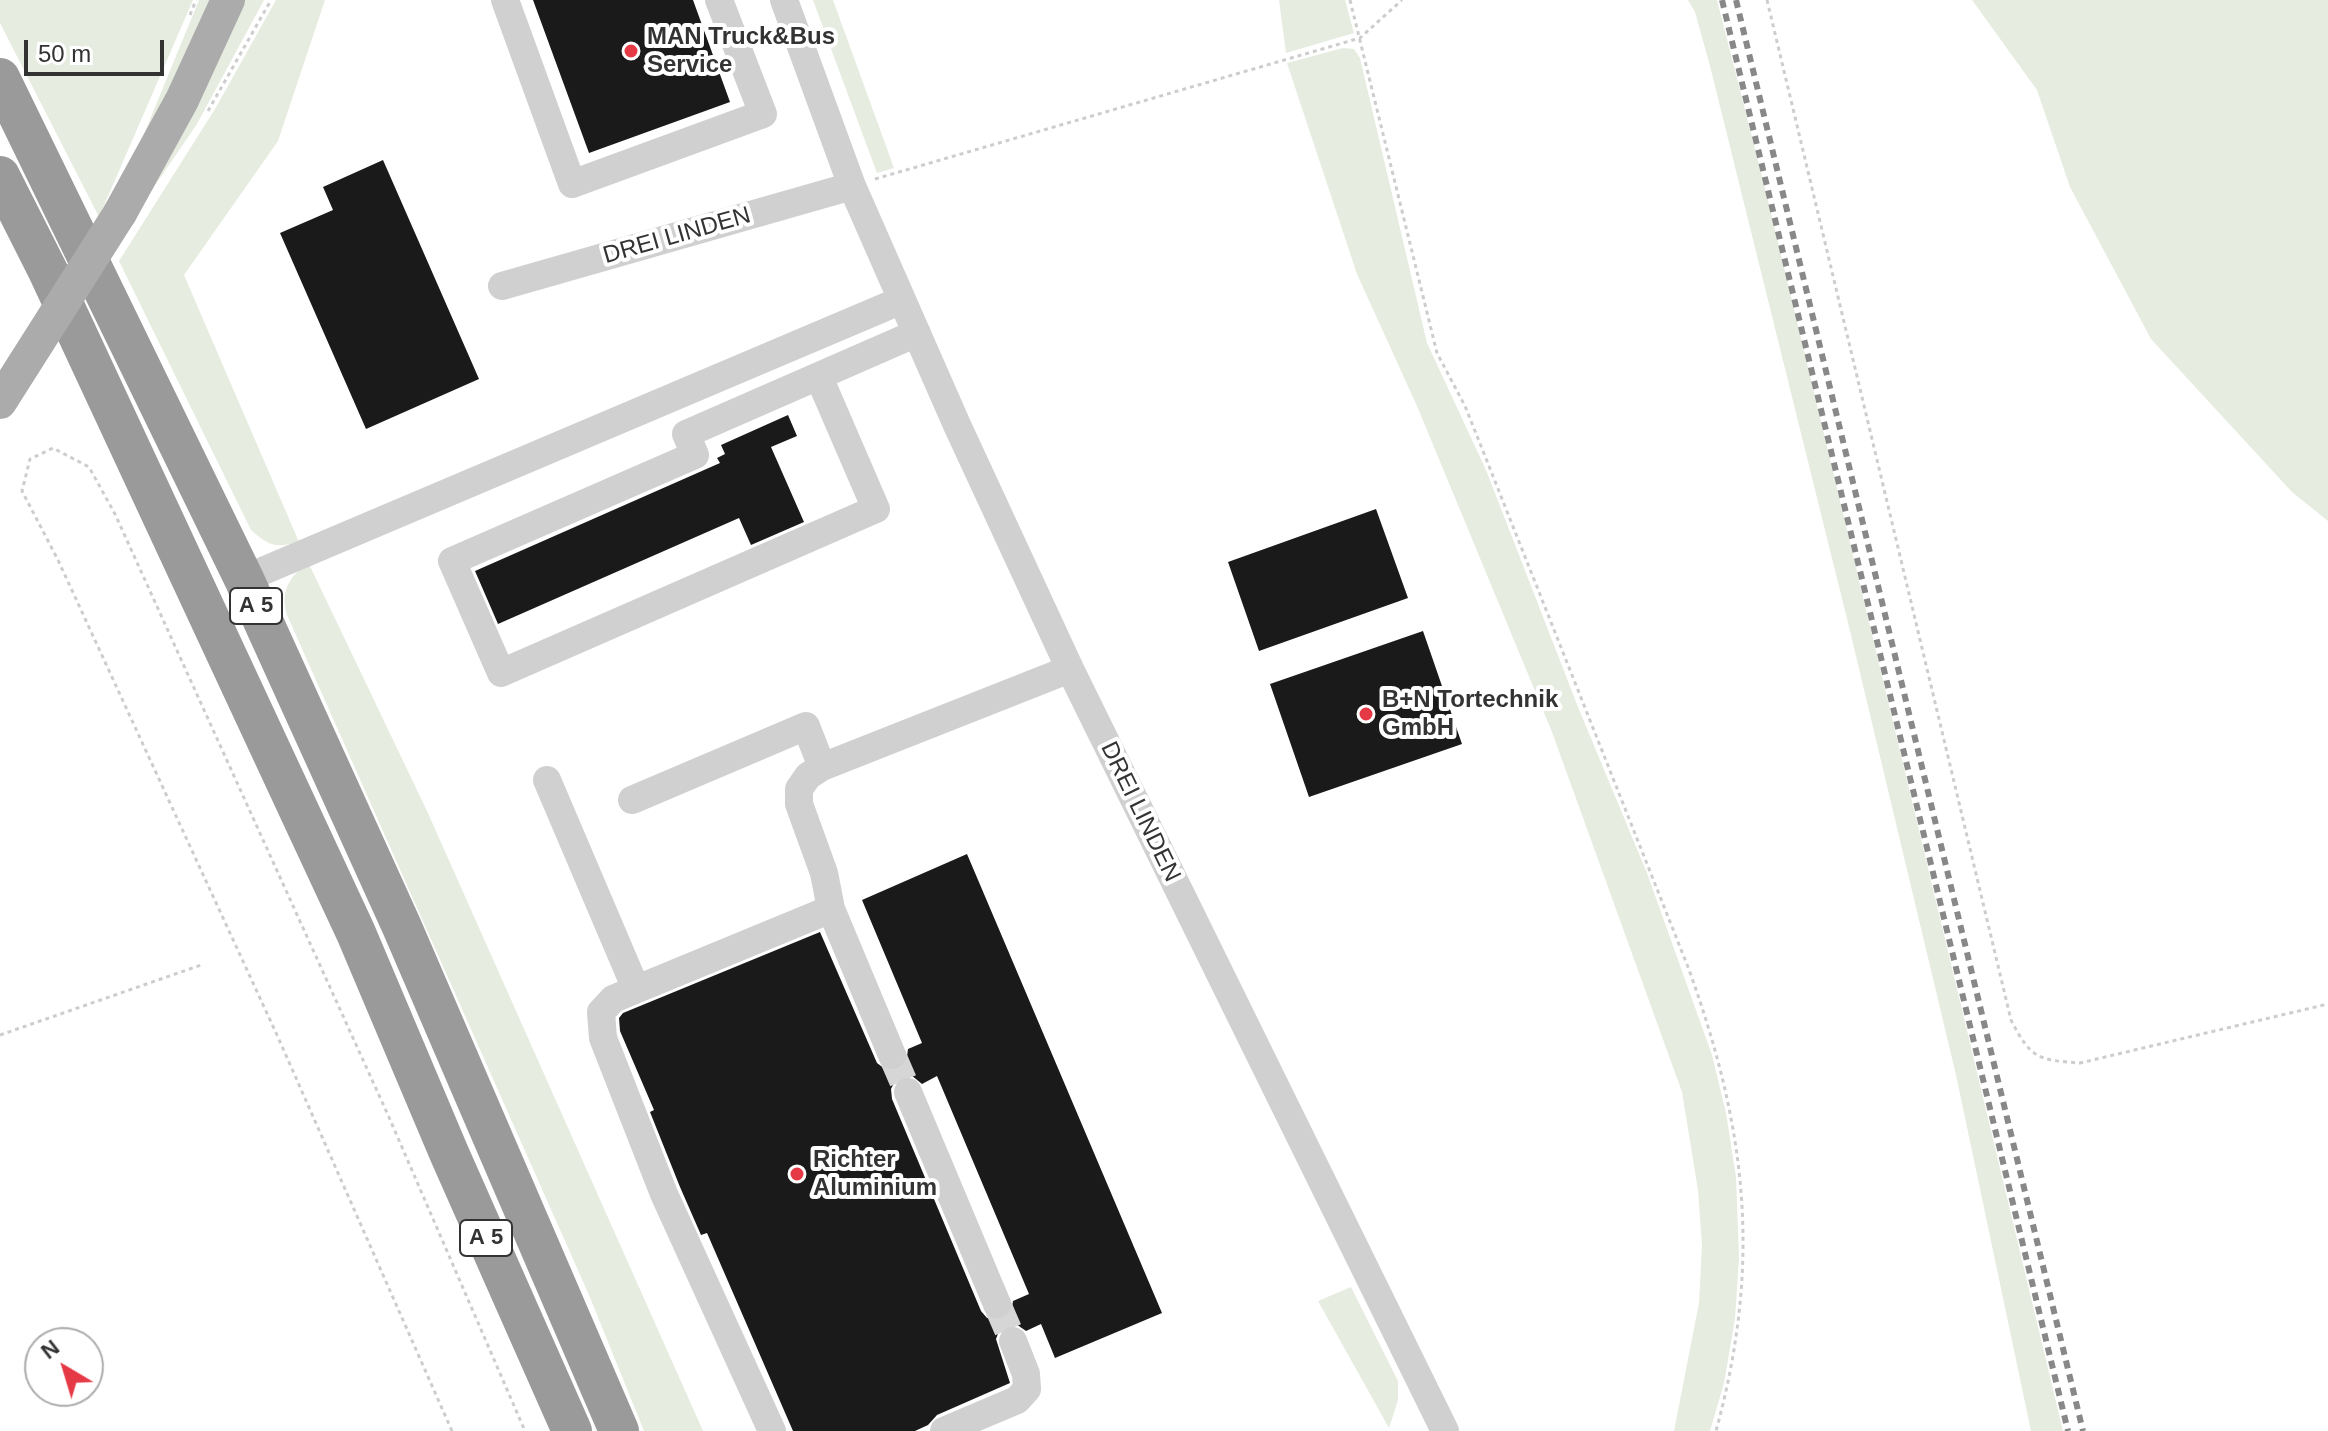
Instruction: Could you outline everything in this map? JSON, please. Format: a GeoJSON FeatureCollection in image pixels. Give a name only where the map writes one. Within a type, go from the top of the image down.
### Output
{"type":"FeatureCollection","features":[{"type":"Feature","properties":{"kind":"highway","name":"A 5"},"geometry":{"type":"LineString","coordinates":[[0,78],[244,579],[402,927],[619,1431]]}},
{"type":"Feature","properties":{"kind":"highway","name":"A 5"},"geometry":{"type":"LineString","coordinates":[[2,183],[48,271],[356,933],[572,1431]]}},
{"type":"Feature","properties":{"kind":"main road"},"geometry":{"type":"LineString","coordinates":[[0,402],[120,213],[182,100],[228,0]]}},
{"type":"Feature","properties":{"kind":"street"},"geometry":{"type":"LineString","coordinates":[[505,0],[572,184],[763,114],[719,0]]}},
{"type":"Feature","properties":{"kind":"street","name":"DREI LINDEN"},"geometry":{"type":"LineString","coordinates":[[784,0],[852,186],[1070,669],[1445,1431]]}},
{"type":"Feature","properties":{"kind":"street","name":"DREI LINDEN"},"geometry":{"type":"LineString","coordinates":[[502,286],[852,186]]}},
{"type":"Feature","properties":{"kind":"street"},"geometry":{"type":"LineString","coordinates":[[244,579],[902,300]]}},
{"type":"Feature","properties":{"kind":"street"},"geometry":{"type":"LineString","coordinates":[[819,377],[876,509],[501,673],[452,561],[695,455],[686,434],[917,333]]}},
{"type":"Feature","properties":{"kind":"street"},"geometry":{"type":"LineString","coordinates":[[892,1055],[831,909],[824,873],[799,804],[799,789],[808,776],[822,767],[1070,669]]}},
{"type":"Feature","properties":{"kind":"street"},"geometry":{"type":"LineString","coordinates":[[632,800],[806,726],[822,767]]}},
{"type":"Feature","properties":{"kind":"street"},"geometry":{"type":"LineString","coordinates":[[547,780],[636,989]]}},
{"type":"Feature","properties":{"kind":"street"},"geometry":{"type":"LineString","coordinates":[[772,1431],[664,1194],[603,1038],[601,1012],[613,999],[831,909]]}},
{"type":"Feature","properties":{"kind":"street"},"geometry":{"type":"LineString","coordinates":[[908,1092],[997,1304]]}},
{"type":"Feature","properties":{"kind":"street"},"geometry":{"type":"LineString","coordinates":[[944,1431],[1017,1400],[1027,1389],[1026,1374],[1013,1341]]}},
{"type":"Feature","properties":{"kind":"path"},"geometry":{"type":"LineString","coordinates":[[1350,0],[1437,353],[1465,406],[1682,953],[1710,1028],[1725,1082],[1736,1135],[1742,1194],[1743,1266],[1739,1333],[1716,1431]]}},
{"type":"Feature","properties":{"kind":"path"},"geometry":{"type":"LineString","coordinates":[[852,186],[1360,38],[1402,0]]}},
{"type":"Feature","properties":{"kind":"path"},"geometry":{"type":"LineString","coordinates":[[1767,0],[2011,1020],[2022,1041],[2043,1060],[2080,1063],[2328,1004]]}},
{"type":"Feature","properties":{"kind":"path"},"geometry":{"type":"LineString","coordinates":[[452,1431],[364,1227],[187,838],[58,560],[22,491],[30,459],[53,448],[89,467],[115,514],[388,1115],[525,1431]]}},
{"type":"Feature","properties":{"kind":"path"},"geometry":{"type":"LineString","coordinates":[[0,1035],[204,964]]}},
{"type":"Feature","properties":{"kind":"shaded area"},"geometry":{"type":"Polygon","coordinates":[[[0,0],[193,0],[99,217],[0,23],[0,0]]]}},
{"type":"Feature","properties":{"kind":"shaded area"},"geometry":{"type":"Polygon","coordinates":[[[199,0],[214,0],[135,156],[199,0]]]}},
{"type":"Feature","properties":{"kind":"shaded area"},"geometry":{"type":"Polygon","coordinates":[[[240,0],[264,0],[197,124],[147,197],[240,0]]]}},
{"type":"Feature","properties":{"kind":"shaded area"},"geometry":{"type":"Polygon","coordinates":[[[276,0],[325,0],[278,141],[184,275],[299,542],[284,545],[268,542],[251,530],[119,261],[215,109],[276,0]]]}},
{"type":"Feature","properties":{"kind":"shaded area"},"geometry":{"type":"Polygon","coordinates":[[[813,0],[833,0],[894,168],[877,173],[813,0]]]}},
{"type":"Feature","properties":{"kind":"shaded area"},"geometry":{"type":"Polygon","coordinates":[[[1279,0],[1345,0],[1354,33],[1286,53],[1279,0]]]}},
{"type":"Feature","properties":{"kind":"shaded area"},"geometry":{"type":"Polygon","coordinates":[[[1688,0],[1717,0],[1764,184],[2063,1431],[2031,1431],[1956,1075],[1851,635],[1710,66],[1695,12],[1688,0]]]}},
{"type":"Feature","properties":{"kind":"shaded area"},"geometry":{"type":"Polygon","coordinates":[[[1972,0],[2328,0],[2328,521],[2292,492],[2151,339],[2070,187],[2037,90],[1972,0]]]}},
{"type":"Feature","properties":{"kind":"shaded area"},"geometry":{"type":"Polygon","coordinates":[[[1343,48],[1354,49],[1360,58],[1427,343],[1486,470],[1578,707],[1647,873],[1712,1055],[1726,1113],[1736,1177],[1739,1258],[1735,1319],[1724,1383],[1710,1431],[1674,1431],[1699,1303],[1702,1246],[1698,1190],[1682,1092],[1552,732],[1417,406],[1357,274],[1287,63],[1343,48]]]}},
{"type":"Feature","properties":{"kind":"shaded area"},"geometry":{"type":"Polygon","coordinates":[[[308,562],[427,811],[703,1431],[644,1431],[589,1295],[287,615],[285,598],[288,585],[308,562]]]}},
{"type":"Feature","properties":{"kind":"shaded area"},"geometry":{"type":"Polygon","coordinates":[[[1351,1287],[1398,1381],[1398,1400],[1389,1428],[1318,1301],[1351,1287]]]}},
{"type":"Feature","properties":{"kind":"building","name":"MAN Truck&Bus Service"},"geometry":{"type":"Polygon","coordinates":[[[533,0],[693,0],[730,102],[589,153],[533,0]]]}},
{"type":"Feature","properties":{"kind":"building"},"geometry":{"type":"Polygon","coordinates":[[[383,160],[479,379],[366,429],[280,233],[333,210],[323,187],[383,160]]]}},
{"type":"Feature","properties":{"kind":"building"},"geometry":{"type":"Polygon","coordinates":[[[788,415],[797,436],[771,447],[804,522],[751,545],[739,518],[498,624],[475,571],[720,463],[717,458],[725,454],[721,445],[788,415]]]}},
{"type":"Feature","properties":{"kind":"building"},"geometry":{"type":"Polygon","coordinates":[[[1376,509],[1408,598],[1259,651],[1228,562],[1376,509]]]}},
{"type":"Feature","properties":{"kind":"building","name":"B+N Tortechnik GmbH"},"geometry":{"type":"Polygon","coordinates":[[[1423,631],[1462,744],[1309,797],[1270,684],[1423,631]]]}},
{"type":"Feature","properties":{"kind":"building","name":"Richter Aluminium"},"geometry":{"type":"Polygon","coordinates":[[[967,854],[1162,1313],[1055,1358],[1041,1324],[1026,1331],[1016,1324],[1006,1326],[999,1331],[996,1339],[1010,1383],[937,1415],[928,1425],[915,1431],[793,1431],[707,1233],[701,1235],[680,1187],[650,1112],[654,1110],[620,1031],[619,1018],[623,1013],[820,932],[877,1063],[889,1072],[899,1070],[906,1065],[908,1049],[922,1043],[862,900],[967,854]],[[911,1075],[902,1076],[891,1089],[892,1099],[981,1311],[987,1318],[1003,1320],[1011,1314],[1013,1301],[1029,1294],[937,1076],[922,1084],[911,1075]]]}},
{"type":"Feature","properties":{"kind":"tunnel"},"geometry":{"type":"LineString","coordinates":[[892,1055],[908,1092]]}},
{"type":"Feature","properties":{"kind":"tunnel"},"geometry":{"type":"LineString","coordinates":[[997,1304],[1013,1341]]}},
{"type":"Feature","properties":{"kind":"railway"},"geometry":{"type":"LineString","coordinates":[[1722,0],[2068,1431]]}},
{"type":"Feature","properties":{"kind":"railway"},"geometry":{"type":"LineString","coordinates":[[1736,0],[2083,1431]]}},
{"type":"Feature","properties":{"kind":"place","name":"MAN Truck&Bus Service"},"geometry":{"type":"Point","coordinates":[631,51]}},
{"type":"Feature","properties":{"kind":"place","name":"B+N Tortechnik GmbH"},"geometry":{"type":"Point","coordinates":[1366,714]}},
{"type":"Feature","properties":{"kind":"place","name":"Richter Aluminium"},"geometry":{"type":"Point","coordinates":[797,1174]}}]}
